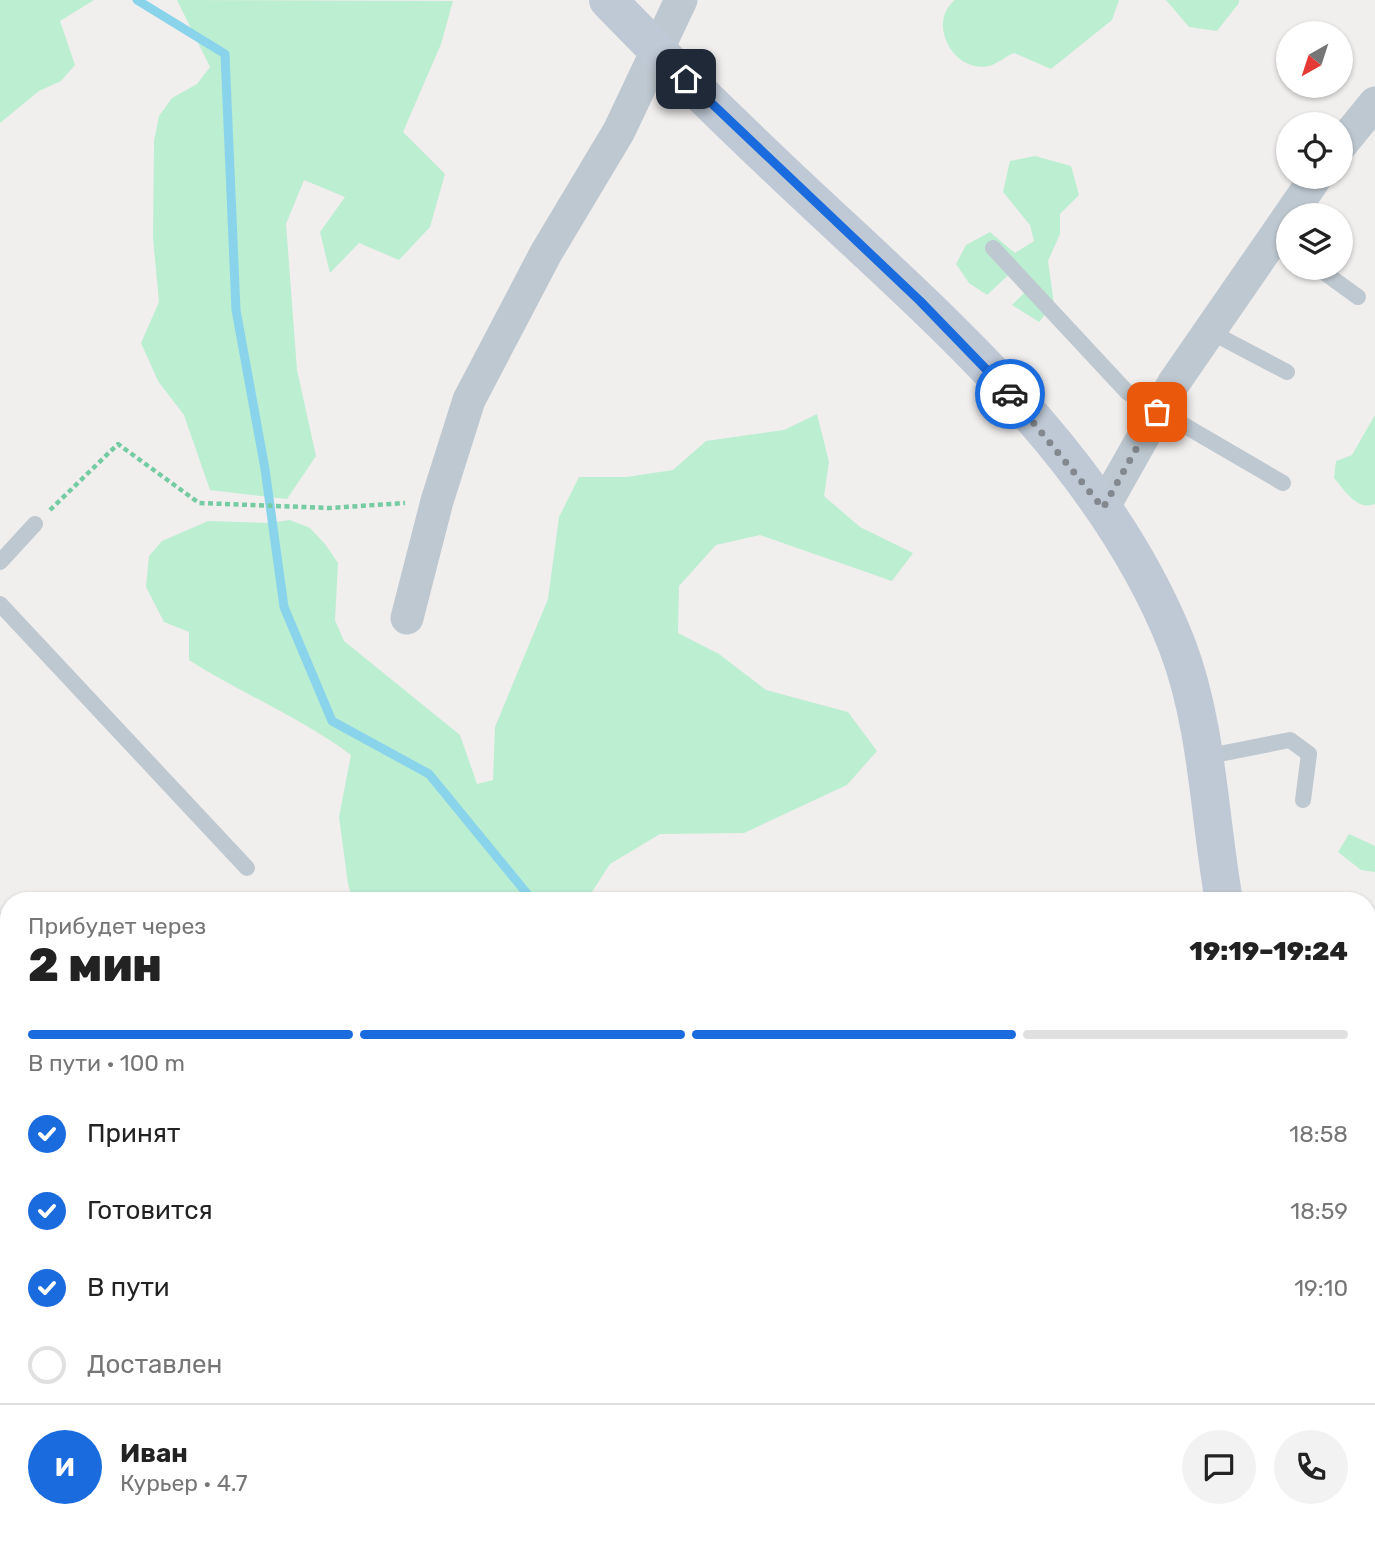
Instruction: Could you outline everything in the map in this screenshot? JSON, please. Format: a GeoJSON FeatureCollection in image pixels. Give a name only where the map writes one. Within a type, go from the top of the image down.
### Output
{"type":"FeatureCollection","features":[{"type":"Feature","properties":{"kind":"street"},"geometry":{"type":"LineString","coordinates":[[608,0],[655,49],[929,310],[1001,383],[1103,508],[1144,572],[1178,648],[1204,757],[1223,892]]}},
{"type":"Feature","properties":{"kind":"street"},"geometry":{"type":"LineString","coordinates":[[407,618],[437,501],[470,400],[546,253],[619,131],[655,49],[681,0]]}},
{"type":"Feature","properties":{"kind":"street"},"geometry":{"type":"LineString","coordinates":[[1353,130],[1375,103]]}},
{"type":"Feature","properties":{"kind":"street"},"geometry":{"type":"LineString","coordinates":[[1103,508],[1157,412],[1209,331],[1276,247]]}},
{"type":"Feature","properties":{"kind":"lane"},"geometry":{"type":"LineString","coordinates":[[993,248],[1127,392],[1157,412],[1283,483]]}},
{"type":"Feature","properties":{"kind":"lane"},"geometry":{"type":"LineString","coordinates":[[1335,280],[1358,297]]}},
{"type":"Feature","properties":{"kind":"lane"},"geometry":{"type":"LineString","coordinates":[[1209,331],[1287,372]]}},
{"type":"Feature","properties":{"kind":"lane"},"geometry":{"type":"LineString","coordinates":[[0,562],[36,524]]}},
{"type":"Feature","properties":{"kind":"lane"},"geometry":{"type":"LineString","coordinates":[[0,604],[247,869]]}},
{"type":"Feature","properties":{"kind":"lane"},"geometry":{"type":"LineString","coordinates":[[1204,757],[1290,740],[1309,754],[1303,800]]}},
{"type":"Feature","properties":{"kind":"path"},"geometry":{"type":"LineString","coordinates":[[36,524],[118,444],[199,503],[330,508],[437,501]]}},
{"type":"Feature","properties":{"kind":"green space"},"geometry":{"type":"Polygon","coordinates":[[[0,0],[94,0],[60,21],[75,65],[61,81],[39,91],[0,123],[0,0]]]}},
{"type":"Feature","properties":{"kind":"green space"},"geometry":{"type":"Polygon","coordinates":[[[177,0],[453,1],[441,44],[403,132],[445,174],[430,227],[399,260],[359,243],[330,273],[320,232],[345,197],[304,180],[286,224],[297,370],[316,456],[287,499],[210,490],[184,415],[158,381],[141,343],[159,302],[153,238],[154,141],[159,116],[172,98],[197,84],[210,67],[177,0]]]}},
{"type":"Feature","properties":{"kind":"green space"},"geometry":{"type":"Polygon","coordinates":[[[955,0],[1119,0],[1112,20],[1051,69],[1014,53],[989,66],[976,66],[955,55],[948,45],[943,21],[955,0]]]}},
{"type":"Feature","properties":{"kind":"green space"},"geometry":{"type":"Polygon","coordinates":[[[1166,0],[1239,0],[1239,3],[1217,31],[1189,27],[1166,0]]]}},
{"type":"Feature","properties":{"kind":"green space"},"geometry":{"type":"Polygon","coordinates":[[[1035,156],[1071,166],[1079,195],[1060,214],[1060,234],[1048,261],[1054,304],[1039,322],[1012,305],[1024,293],[1026,275],[1018,266],[987,295],[969,283],[956,264],[966,245],[990,232],[1015,253],[1034,241],[1030,225],[1003,192],[1010,161],[1035,156]]]}},
{"type":"Feature","properties":{"kind":"green space"},"geometry":{"type":"Polygon","coordinates":[[[817,414],[829,462],[824,496],[860,527],[913,553],[892,581],[760,535],[716,545],[679,586],[678,633],[719,654],[766,690],[848,712],[877,751],[847,785],[744,833],[660,834],[610,864],[592,892],[350,892],[339,817],[351,755],[312,729],[189,660],[189,632],[164,622],[146,587],[149,556],[162,541],[208,521],[268,523],[290,520],[310,528],[338,563],[335,620],[344,641],[460,735],[477,784],[493,780],[495,727],[548,599],[559,517],[579,477],[626,477],[673,470],[706,441],[784,430],[817,414]]]}},
{"type":"Feature","properties":{"kind":"green space"},"geometry":{"type":"Polygon","coordinates":[[[1375,415],[1375,504],[1362,505],[1334,478],[1336,461],[1352,455],[1375,415]]]}},
{"type":"Feature","properties":{"kind":"green space"},"geometry":{"type":"Polygon","coordinates":[[[1349,834],[1375,846],[1375,872],[1361,870],[1338,852],[1349,834]]]}},
{"type":"Feature","properties":{"kind":"waterway"},"geometry":{"type":"LineString","coordinates":[[137,0],[225,54],[236,310],[265,469],[284,607],[332,721],[429,774],[526,892]]}},
{"type":"Feature","properties":{"kind":"way so far"},"geometry":{"type":"LineString","coordinates":[[1010,394],[1103,508],[1157,412]]}},
{"type":"Feature","properties":{"kind":"route"},"geometry":{"type":"LineString","coordinates":[[686,79],[779,169],[844,227],[1010,394]]}}]}
